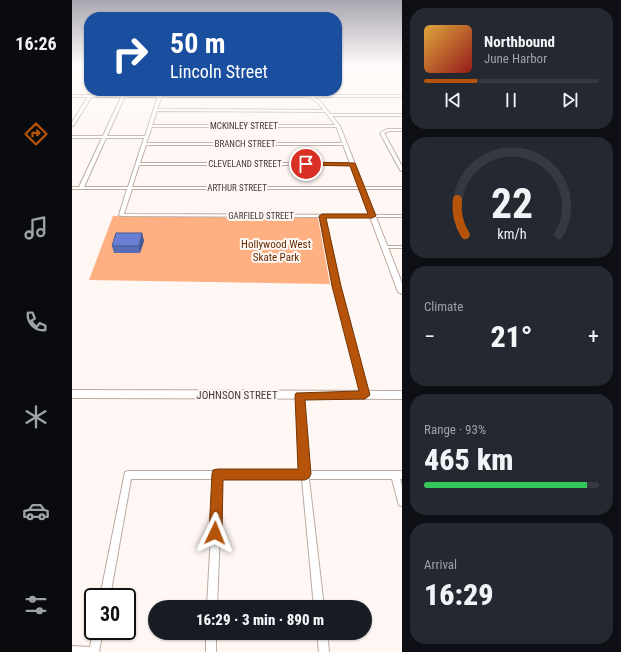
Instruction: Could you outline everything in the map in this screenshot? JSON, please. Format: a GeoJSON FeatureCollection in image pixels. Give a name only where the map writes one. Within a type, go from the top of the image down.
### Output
{"type":"FeatureCollection","features":[{"type":"Feature","properties":{"kind":"street"},"geometry":{"type":"LineString","coordinates":[[72,125],[90,96]]}},
{"type":"Feature","properties":{"kind":"street"},"geometry":{"type":"LineString","coordinates":[[81,188],[123,96]]}},
{"type":"Feature","properties":{"kind":"street"},"geometry":{"type":"LineString","coordinates":[[130,188],[160,96]]}},
{"type":"Feature","properties":{"kind":"street"},"geometry":{"type":"LineString","coordinates":[[310,96],[331,115],[338,126],[401,288]]}},
{"type":"Feature","properties":{"kind":"street"},"geometry":{"type":"LineString","coordinates":[[321,96],[324,108]]}},
{"type":"Feature","properties":{"kind":"street"},"geometry":{"type":"LineString","coordinates":[[155,110],[324,108]]}},
{"type":"Feature","properties":{"kind":"street"},"geometry":{"type":"LineString","coordinates":[[331,115],[402,115]]}},
{"type":"Feature","properties":{"kind":"street","name":"MCKINLEY STREET"},"geometry":{"type":"LineString","coordinates":[[150,126],[338,126]]}},
{"type":"Feature","properties":{"kind":"street"},"geometry":{"type":"LineString","coordinates":[[402,130],[382,133],[402,170]]}},
{"type":"Feature","properties":{"kind":"street"},"geometry":{"type":"LineString","coordinates":[[72,137],[147,137]]}},
{"type":"Feature","properties":{"kind":"street","name":"BRANCH STREET"},"geometry":{"type":"LineString","coordinates":[[144,144],[345,144]]}},
{"type":"Feature","properties":{"kind":"street","name":"CLEVELAND STREET"},"geometry":{"type":"LineString","coordinates":[[138,164],[352,164]]}},
{"type":"Feature","properties":{"kind":"street","name":"ARTHUR STREET"},"geometry":{"type":"LineString","coordinates":[[72,188],[402,188]]}},
{"type":"Feature","properties":{"kind":"street","name":"GARFIELD STREET"},"geometry":{"type":"LineString","coordinates":[[130,188],[121,215],[402,216]]}},
{"type":"Feature","properties":{"kind":"street"},"geometry":{"type":"LineString","coordinates":[[322,216],[337,286],[365,395]]}},
{"type":"Feature","properties":{"kind":"street"},"geometry":{"type":"LineString","coordinates":[[385,248],[402,247]]}},
{"type":"Feature","properties":{"kind":"street","name":"JOHNSON STREET"},"geometry":{"type":"LineString","coordinates":[[72,394],[300,396],[402,395]]}},
{"type":"Feature","properties":{"kind":"street"},"geometry":{"type":"LineString","coordinates":[[300,396],[305,474],[318,600]]}},
{"type":"Feature","properties":{"kind":"street"},"geometry":{"type":"LineString","coordinates":[[107,588],[128,474],[399,475],[402,502]]}},
{"type":"Feature","properties":{"kind":"street"},"geometry":{"type":"LineString","coordinates":[[212,600],[218,474]]}},
{"type":"Feature","properties":{"kind":"street"},"geometry":{"type":"LineString","coordinates":[[72,651],[94,652],[96,640]]}},
{"type":"Feature","properties":{"kind":"street"},"geometry":{"type":"LineString","coordinates":[[210,652],[211,640]]}},
{"type":"Feature","properties":{"kind":"street"},"geometry":{"type":"LineString","coordinates":[[323,640],[324,652]]}},
{"type":"Feature","properties":{"kind":"green space","name":"Hollywood West Skate Park"},"geometry":{"type":"Polygon","coordinates":[[[113,216],[318,218],[330,284],[89,280],[113,216]]]}},
{"type":"Feature","properties":{"kind":"building"},"geometry":{"type":"Polygon","coordinates":[[[116,233],[142,233],[139,246],[112,246],[116,233]]]}},
{"type":"Feature","properties":{"kind":"route"},"geometry":{"type":"LineString","coordinates":[[215,533],[218,474],[305,474],[300,396],[365,395],[337,286],[322,216],[372,216],[352,164],[306,164]]}}]}
